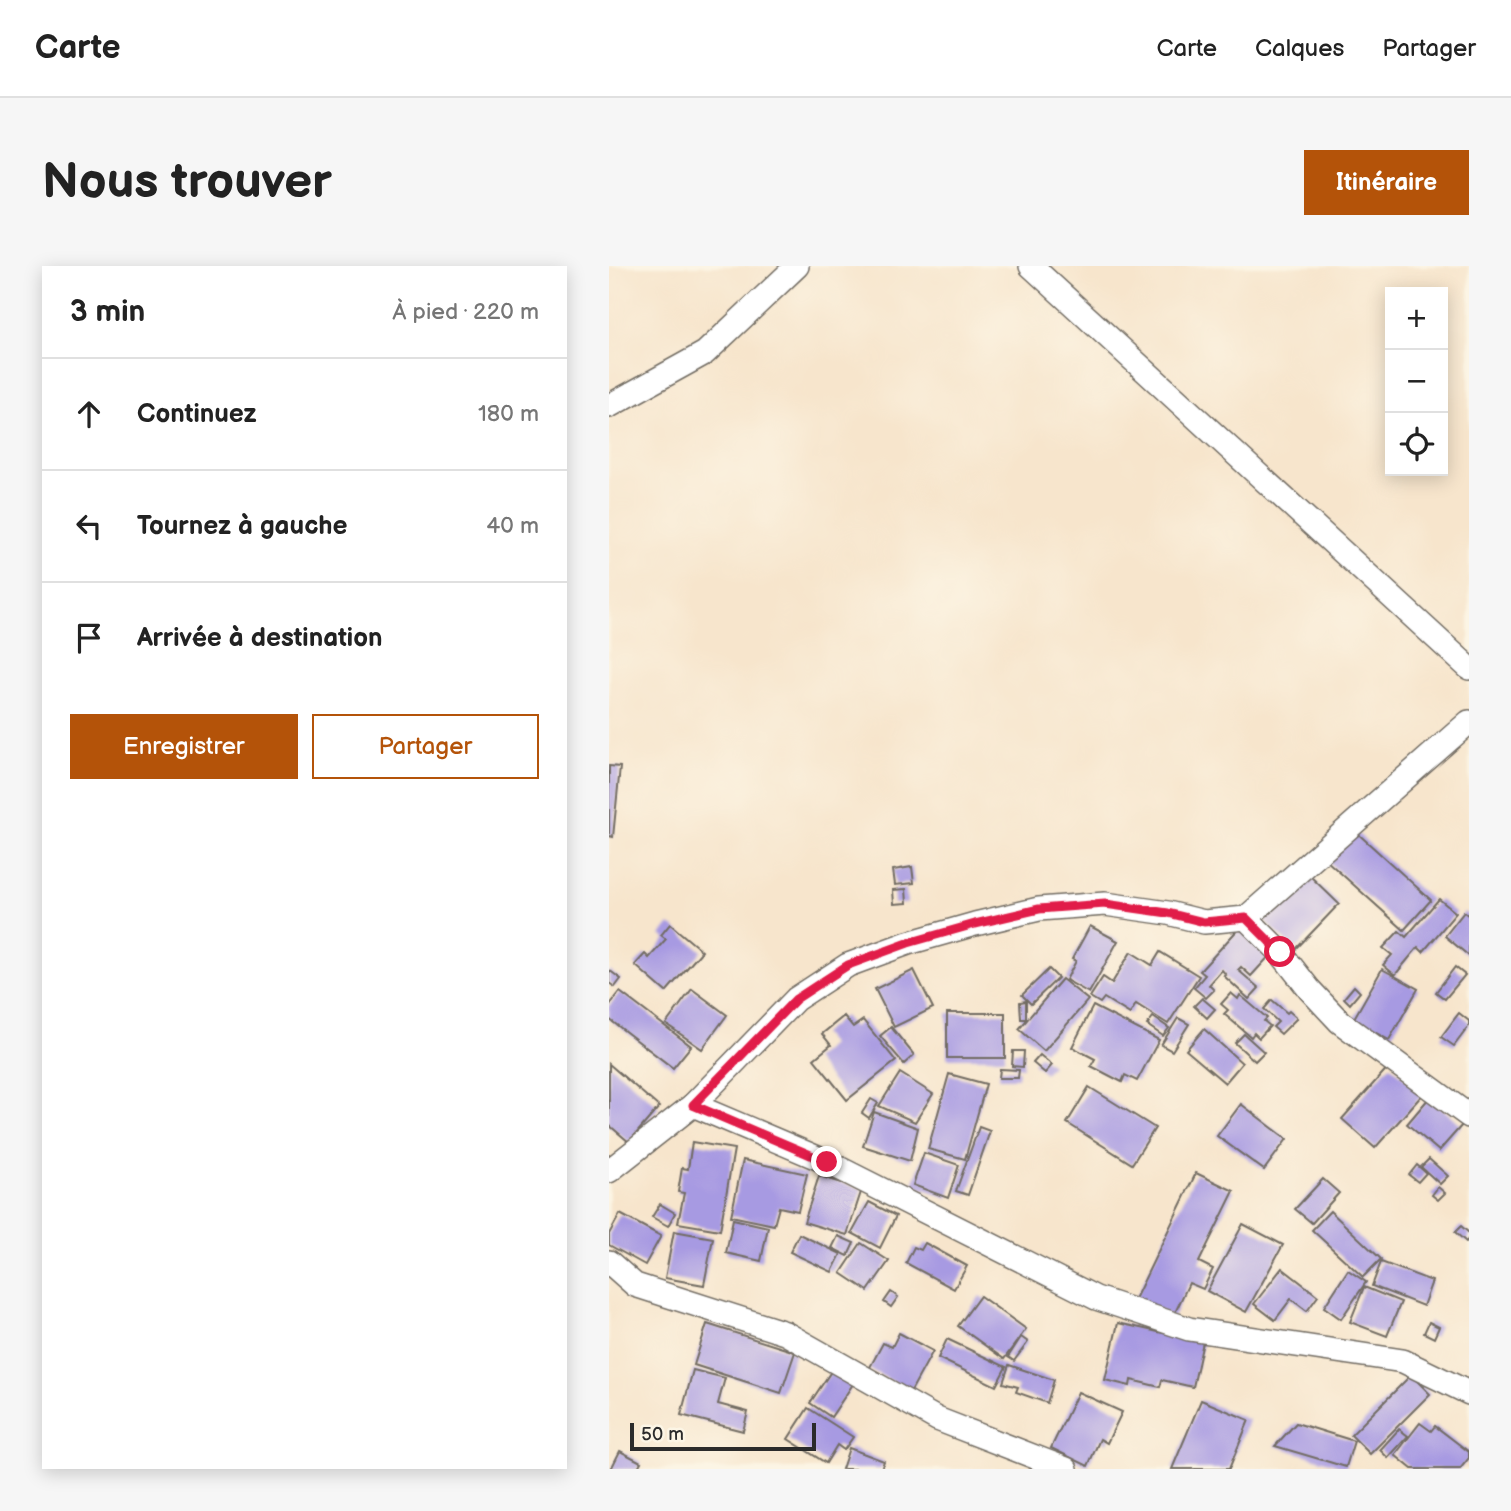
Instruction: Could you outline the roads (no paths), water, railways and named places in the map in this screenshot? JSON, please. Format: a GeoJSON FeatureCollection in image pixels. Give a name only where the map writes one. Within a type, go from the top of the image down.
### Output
{"type":"FeatureCollection","features":[{"type":"Feature","properties":{"kind":"street"},"geometry":{"type":"LineString","coordinates":[[609,406],[705,353],[797,266]]}},
{"type":"Feature","properties":{"kind":"street"},"geometry":{"type":"LineString","coordinates":[[1031,266],[1469,668]]}},
{"type":"Feature","properties":{"kind":"street"},"geometry":{"type":"LineString","coordinates":[[609,1171],[693,1105],[796,999],[848,965],[908,943],[1039,909],[1105,904],[1168,913],[1204,922],[1246,918],[1469,722]]}},
{"type":"Feature","properties":{"kind":"street"},"geometry":{"type":"LineString","coordinates":[[1246,918],[1280,952],[1340,1022],[1469,1116]]}},
{"type":"Feature","properties":{"kind":"street"},"geometry":{"type":"LineString","coordinates":[[693,1105],[827,1162],[1096,1298],[1189,1329],[1403,1361],[1469,1393]]}},
{"type":"Feature","properties":{"kind":"street"},"geometry":{"type":"LineString","coordinates":[[609,1262],[635,1285],[785,1333],[937,1419],[1066,1469]]}}]}
